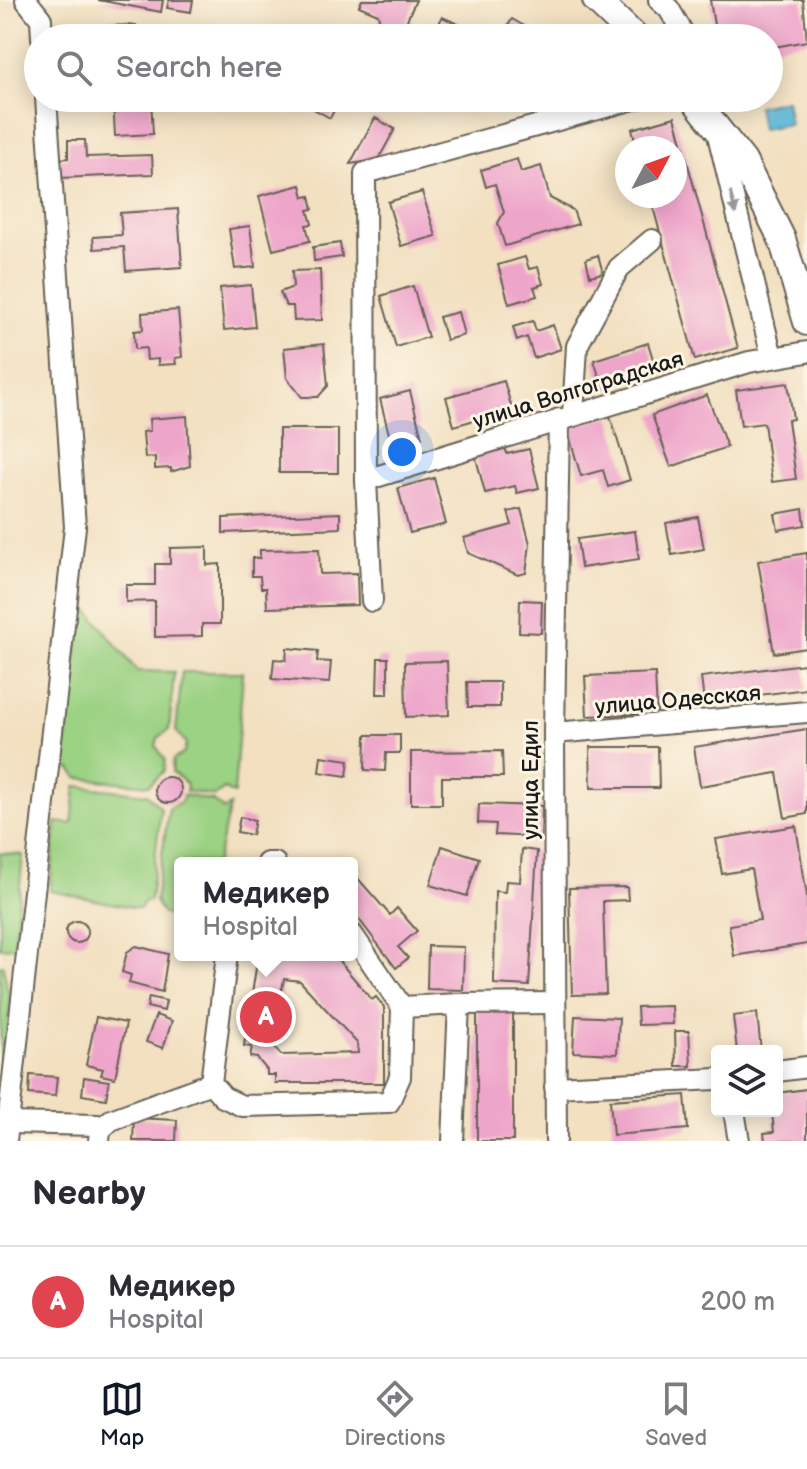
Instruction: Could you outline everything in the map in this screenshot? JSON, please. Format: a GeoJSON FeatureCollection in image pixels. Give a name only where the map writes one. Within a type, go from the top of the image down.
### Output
{"type":"FeatureCollection","features":[{"type":"Feature","properties":{"kind":"main road"},"geometry":{"type":"LineString","coordinates":[[596,0],[621,24]]}},
{"type":"Feature","properties":{"kind":"main road"},"geometry":{"type":"LineString","coordinates":[[704,112],[743,161],[782,239],[807,322]]}},
{"type":"Feature","properties":{"kind":"street"},"geometry":{"type":"LineString","coordinates":[[26,0],[41,19],[41,24]]}},
{"type":"Feature","properties":{"kind":"street"},"geometry":{"type":"LineString","coordinates":[[659,0],[677,24]]}},
{"type":"Feature","properties":{"kind":"street"},"geometry":{"type":"LineString","coordinates":[[678,0],[682,24]]}},
{"type":"Feature","properties":{"kind":"street"},"geometry":{"type":"LineString","coordinates":[[47,112],[75,527],[7,1132],[97,1125],[100,1136]]}},
{"type":"Feature","properties":{"kind":"street"},"geometry":{"type":"LineString","coordinates":[[372,601],[366,480],[365,173],[587,112]]}},
{"type":"Feature","properties":{"kind":"street"},"geometry":{"type":"LineString","coordinates":[[716,127],[772,357]]}},
{"type":"Feature","properties":{"kind":"street","name":"улица Едил"},"geometry":{"type":"LineString","coordinates":[[556,1141],[554,733],[566,417],[577,346],[619,268],[652,240]]}},
{"type":"Feature","properties":{"kind":"street","name":"улица Волгоградская"},"geometry":{"type":"LineString","coordinates":[[366,480],[772,357],[807,352]]}},
{"type":"Feature","properties":{"kind":"street","name":"улица Одесская"},"geometry":{"type":"LineString","coordinates":[[554,733],[807,712]]}},
{"type":"Feature","properties":{"kind":"street"},"geometry":{"type":"LineString","coordinates":[[226,961],[211,1083],[223,1097],[242,1106],[389,1102],[400,1077],[402,1007],[358,943]]}},
{"type":"Feature","properties":{"kind":"street"},"geometry":{"type":"LineString","coordinates":[[402,1007],[555,1003]]}},
{"type":"Feature","properties":{"kind":"street"},"geometry":{"type":"LineString","coordinates":[[453,1141],[459,1004]]}},
{"type":"Feature","properties":{"kind":"street"},"geometry":{"type":"LineString","coordinates":[[783,1070],[807,1067]]}},
{"type":"Feature","properties":{"kind":"street"},"geometry":{"type":"LineString","coordinates":[[555,1087],[711,1079]]}},
{"type":"Feature","properties":{"kind":"street"},"geometry":{"type":"LineString","coordinates":[[100,1136],[111,1120],[211,1083]]}},
{"type":"Feature","properties":{"kind":"street"},"geometry":{"type":"LineString","coordinates":[[735,1117],[739,1141]]}},
{"type":"Feature","properties":{"kind":"green space"},"geometry":{"type":"Polygon","coordinates":[[[82,602],[137,671],[174,672],[169,730],[158,738],[156,746],[165,760],[164,771],[149,785],[78,778],[71,769],[63,766],[82,602]]]}},
{"type":"Feature","properties":{"kind":"green space"},"geometry":{"type":"Polygon","coordinates":[[[182,672],[243,672],[234,794],[224,789],[215,796],[186,791],[187,784],[172,772],[173,760],[184,753],[186,744],[176,731],[182,672]]]}},
{"type":"Feature","properties":{"kind":"green space"},"geometry":{"type":"Polygon","coordinates":[[[76,786],[147,794],[161,808],[150,900],[144,902],[140,909],[50,891],[56,822],[72,824],[76,786]]]}},
{"type":"Feature","properties":{"kind":"green space"},"geometry":{"type":"Polygon","coordinates":[[[184,795],[213,801],[224,810],[230,806],[217,857],[174,857],[174,917],[163,914],[155,901],[169,808],[181,802],[184,795]]]}},
{"type":"Feature","properties":{"kind":"green space"},"geometry":{"type":"Polygon","coordinates":[[[0,853],[23,855],[14,947],[0,948],[0,853]]]}},
{"type":"Feature","properties":{"kind":"green space"},"geometry":{"type":"Polygon","coordinates":[[[0,965],[3,965],[10,1001],[1,1091],[0,965]]]}},
{"type":"Feature","properties":{"kind":"water"},"geometry":{"type":"Polygon","coordinates":[[[786,100],[790,124],[761,129],[758,112],[783,112],[783,101],[786,100]]]}},
{"type":"Feature","properties":{"kind":"building"},"geometry":{"type":"Polygon","coordinates":[[[98,0],[163,0],[161,12],[98,0]]]}},
{"type":"Feature","properties":{"kind":"building"},"geometry":{"type":"Polygon","coordinates":[[[169,0],[193,0],[191,12],[167,8],[169,0]]]}},
{"type":"Feature","properties":{"kind":"building"},"geometry":{"type":"Polygon","coordinates":[[[362,0],[416,0],[405,24],[382,24],[378,14],[359,6],[362,0]]]}},
{"type":"Feature","properties":{"kind":"building"},"geometry":{"type":"Polygon","coordinates":[[[710,0],[803,0],[807,41],[783,45],[783,24],[714,24],[710,0]]]}},
{"type":"Feature","properties":{"kind":"building"},"geometry":{"type":"Polygon","coordinates":[[[442,17],[458,24],[439,24],[442,17]]]}},
{"type":"Feature","properties":{"kind":"building"},"geometry":{"type":"Polygon","coordinates":[[[114,112],[152,112],[153,134],[115,136],[114,112]]]}},
{"type":"Feature","properties":{"kind":"building"},"geometry":{"type":"Polygon","coordinates":[[[319,112],[333,112],[330,118],[319,112]]]}},
{"type":"Feature","properties":{"kind":"building"},"geometry":{"type":"Polygon","coordinates":[[[675,117],[680,136],[634,136],[632,129],[675,117]]]}},
{"type":"Feature","properties":{"kind":"building"},"geometry":{"type":"Polygon","coordinates":[[[375,118],[395,129],[378,160],[350,164],[375,118]]]}},
{"type":"Feature","properties":{"kind":"building"},"geometry":{"type":"Polygon","coordinates":[[[68,140],[85,140],[86,157],[152,155],[153,174],[60,178],[59,159],[68,158],[68,140]]]}},
{"type":"Feature","properties":{"kind":"building"},"geometry":{"type":"Polygon","coordinates":[[[517,159],[521,172],[541,166],[550,198],[573,210],[578,224],[505,246],[498,223],[504,212],[495,184],[486,187],[481,170],[517,159]]]}},
{"type":"Feature","properties":{"kind":"building"},"geometry":{"type":"Polygon","coordinates":[[[687,161],[738,348],[695,360],[653,208],[687,208],[687,161]]]}},
{"type":"Feature","properties":{"kind":"building"},"geometry":{"type":"Polygon","coordinates":[[[301,185],[304,197],[310,196],[313,209],[308,210],[312,224],[306,225],[310,241],[273,250],[259,196],[301,185]]]}},
{"type":"Feature","properties":{"kind":"building"},"geometry":{"type":"Polygon","coordinates":[[[422,192],[436,236],[401,246],[388,202],[422,192]]]}},
{"type":"Feature","properties":{"kind":"building"},"geometry":{"type":"Polygon","coordinates":[[[178,209],[182,267],[126,271],[124,247],[94,249],[93,237],[122,235],[120,213],[178,209]]]}},
{"type":"Feature","properties":{"kind":"building"},"geometry":{"type":"Polygon","coordinates":[[[250,226],[255,267],[235,269],[229,229],[250,226]]]}},
{"type":"Feature","properties":{"kind":"building"},"geometry":{"type":"Polygon","coordinates":[[[340,243],[342,257],[314,261],[313,247],[340,243]]]}},
{"type":"Feature","properties":{"kind":"building"},"geometry":{"type":"Polygon","coordinates":[[[598,255],[603,273],[590,276],[586,259],[598,255]]]}},
{"type":"Feature","properties":{"kind":"building"},"geometry":{"type":"Polygon","coordinates":[[[525,257],[529,269],[538,267],[543,284],[534,287],[537,296],[509,304],[498,265],[525,257]]]}},
{"type":"Feature","properties":{"kind":"building"},"geometry":{"type":"Polygon","coordinates":[[[320,270],[322,320],[294,321],[293,306],[286,306],[280,292],[293,287],[292,271],[320,270]]]}},
{"type":"Feature","properties":{"kind":"building"},"geometry":{"type":"Polygon","coordinates":[[[251,285],[255,327],[224,330],[220,288],[251,285]]]}},
{"type":"Feature","properties":{"kind":"building"},"geometry":{"type":"Polygon","coordinates":[[[413,286],[428,337],[396,347],[381,296],[413,286]]]}},
{"type":"Feature","properties":{"kind":"building"},"geometry":{"type":"Polygon","coordinates":[[[178,310],[182,357],[175,358],[176,364],[158,365],[158,359],[147,360],[146,348],[135,349],[134,331],[143,330],[142,313],[178,310]]]}},
{"type":"Feature","properties":{"kind":"building"},"geometry":{"type":"Polygon","coordinates":[[[458,312],[464,335],[446,340],[439,317],[458,312]]]}},
{"type":"Feature","properties":{"kind":"building"},"geometry":{"type":"Polygon","coordinates":[[[533,321],[536,331],[553,325],[561,349],[534,358],[527,337],[517,341],[513,327],[533,321]]]}},
{"type":"Feature","properties":{"kind":"building"},"geometry":{"type":"Polygon","coordinates":[[[648,343],[657,372],[603,389],[594,360],[648,343]]]}},
{"type":"Feature","properties":{"kind":"building"},"geometry":{"type":"Polygon","coordinates":[[[324,344],[328,386],[318,397],[302,397],[287,378],[284,348],[324,344]]]}},
{"type":"Feature","properties":{"kind":"building"},"geometry":{"type":"Polygon","coordinates":[[[504,381],[512,409],[454,426],[446,397],[504,381]]]}},
{"type":"Feature","properties":{"kind":"building"},"geometry":{"type":"Polygon","coordinates":[[[788,383],[793,419],[788,420],[796,479],[772,482],[764,423],[741,426],[736,390],[788,383]]]}},
{"type":"Feature","properties":{"kind":"building"},"geometry":{"type":"Polygon","coordinates":[[[410,391],[422,438],[392,446],[380,399],[410,391]]]}},
{"type":"Feature","properties":{"kind":"building"},"geometry":{"type":"Polygon","coordinates":[[[707,395],[727,447],[671,467],[652,415],[707,395]]]}},
{"type":"Feature","properties":{"kind":"building"},"geometry":{"type":"Polygon","coordinates":[[[187,416],[190,466],[171,472],[171,468],[155,469],[155,457],[145,458],[143,432],[150,431],[149,419],[187,416]]]}},
{"type":"Feature","properties":{"kind":"building"},"geometry":{"type":"Polygon","coordinates":[[[610,416],[630,480],[608,487],[603,470],[581,476],[567,429],[610,416]]]}},
{"type":"Feature","properties":{"kind":"building"},"geometry":{"type":"Polygon","coordinates":[[[279,429],[338,429],[338,473],[279,473],[279,429]]]}},
{"type":"Feature","properties":{"kind":"building"},"geometry":{"type":"Polygon","coordinates":[[[505,447],[507,454],[529,449],[539,488],[517,493],[515,486],[485,493],[475,454],[505,447]]]}},
{"type":"Feature","properties":{"kind":"building"},"geometry":{"type":"Polygon","coordinates":[[[434,478],[446,524],[410,533],[398,488],[434,478]]]}},
{"type":"Feature","properties":{"kind":"building"},"geometry":{"type":"Polygon","coordinates":[[[521,509],[530,544],[526,573],[518,575],[468,553],[464,538],[512,525],[508,512],[521,509]]]}},
{"type":"Feature","properties":{"kind":"building"},"geometry":{"type":"Polygon","coordinates":[[[803,509],[805,525],[778,530],[775,514],[803,509]]]}},
{"type":"Feature","properties":{"kind":"building"},"geometry":{"type":"Polygon","coordinates":[[[340,513],[340,528],[223,533],[223,518],[340,513]]]}},
{"type":"Feature","properties":{"kind":"building"},"geometry":{"type":"Polygon","coordinates":[[[698,517],[704,549],[672,555],[666,523],[698,517]]]}},
{"type":"Feature","properties":{"kind":"building"},"geometry":{"type":"Polygon","coordinates":[[[635,531],[639,559],[581,568],[577,539],[635,531]]]}},
{"type":"Feature","properties":{"kind":"building"},"geometry":{"type":"Polygon","coordinates":[[[207,547],[207,565],[220,564],[220,624],[202,624],[202,636],[155,637],[155,601],[126,602],[126,585],[155,585],[155,564],[170,564],[170,548],[207,547]]]}},
{"type":"Feature","properties":{"kind":"building"},"geometry":{"type":"Polygon","coordinates":[[[319,549],[320,574],[357,573],[358,605],[267,608],[266,588],[261,588],[260,576],[252,576],[252,558],[260,558],[260,550],[319,549]]]}},
{"type":"Feature","properties":{"kind":"building"},"geometry":{"type":"Polygon","coordinates":[[[807,553],[807,648],[774,653],[758,561],[807,553]]]}},
{"type":"Feature","properties":{"kind":"building"},"geometry":{"type":"Polygon","coordinates":[[[520,600],[542,601],[541,633],[519,632],[520,600]]]}},
{"type":"Feature","properties":{"kind":"building"},"geometry":{"type":"Polygon","coordinates":[[[287,648],[318,651],[317,661],[331,662],[329,683],[272,679],[274,659],[286,660],[287,648]]]}},
{"type":"Feature","properties":{"kind":"building"},"geometry":{"type":"Polygon","coordinates":[[[378,658],[388,658],[388,694],[377,694],[378,658]]]}},
{"type":"Feature","properties":{"kind":"building"},"geometry":{"type":"Polygon","coordinates":[[[447,661],[449,715],[406,717],[405,662],[447,661]]]}},
{"type":"Feature","properties":{"kind":"building"},"geometry":{"type":"Polygon","coordinates":[[[804,664],[807,689],[704,702],[701,677],[804,664]]]}},
{"type":"Feature","properties":{"kind":"building"},"geometry":{"type":"Polygon","coordinates":[[[655,673],[657,713],[587,716],[585,676],[655,673]]]}},
{"type":"Feature","properties":{"kind":"building"},"geometry":{"type":"Polygon","coordinates":[[[467,682],[500,682],[500,707],[468,707],[467,682]]]}},
{"type":"Feature","properties":{"kind":"building"},"geometry":{"type":"Polygon","coordinates":[[[807,729],[807,814],[785,818],[777,773],[700,786],[694,747],[807,729]]]}},
{"type":"Feature","properties":{"kind":"building"},"geometry":{"type":"Polygon","coordinates":[[[366,735],[400,735],[400,753],[386,753],[385,771],[365,770],[366,735]]]}},
{"type":"Feature","properties":{"kind":"building"},"geometry":{"type":"Polygon","coordinates":[[[590,747],[658,747],[659,788],[591,788],[590,747]]]}},
{"type":"Feature","properties":{"kind":"building"},"geometry":{"type":"Polygon","coordinates":[[[502,751],[503,777],[442,777],[442,804],[411,804],[411,752],[502,751]]]}},
{"type":"Feature","properties":{"kind":"building"},"geometry":{"type":"Polygon","coordinates":[[[321,756],[349,760],[347,776],[319,772],[321,756]]]}},
{"type":"Feature","properties":{"kind":"building"},"geometry":{"type":"Polygon","coordinates":[[[168,777],[177,781],[181,790],[177,799],[168,803],[159,799],[155,790],[159,781],[168,777]]]}},
{"type":"Feature","properties":{"kind":"building"},"geometry":{"type":"Polygon","coordinates":[[[479,804],[542,806],[541,837],[495,835],[496,824],[478,823],[479,804]]]}},
{"type":"Feature","properties":{"kind":"building"},"geometry":{"type":"Polygon","coordinates":[[[240,817],[255,820],[252,835],[237,832],[240,817]]]}},
{"type":"Feature","properties":{"kind":"building"},"geometry":{"type":"Polygon","coordinates":[[[796,826],[807,896],[807,944],[734,956],[729,925],[760,920],[751,869],[722,874],[716,839],[796,826]]]}},
{"type":"Feature","properties":{"kind":"building"},"geometry":{"type":"Polygon","coordinates":[[[442,846],[479,858],[467,896],[430,885],[442,846]]]}},
{"type":"Feature","properties":{"kind":"building"},"geometry":{"type":"Polygon","coordinates":[[[522,849],[537,851],[529,986],[494,984],[495,891],[505,892],[506,881],[520,882],[522,849]]]}},
{"type":"Feature","properties":{"kind":"building"},"geometry":{"type":"Polygon","coordinates":[[[358,879],[390,915],[397,908],[417,931],[398,947],[408,958],[396,968],[358,918],[358,879]]]}},
{"type":"Feature","properties":{"kind":"building"},"geometry":{"type":"Polygon","coordinates":[[[627,887],[628,900],[603,901],[606,994],[572,995],[569,888],[627,887]]]}},
{"type":"Feature","properties":{"kind":"building"},"geometry":{"type":"Polygon","coordinates":[[[77,921],[85,924],[88,932],[85,940],[77,943],[69,940],[66,932],[69,924],[77,921]]]}},
{"type":"Feature","properties":{"kind":"building"},"geometry":{"type":"Polygon","coordinates":[[[136,946],[168,954],[162,992],[129,983],[131,975],[122,972],[127,952],[136,946]]]}},
{"type":"Feature","properties":{"kind":"building"},"geometry":{"type":"Polygon","coordinates":[[[428,946],[464,947],[463,990],[427,989],[428,946]]]}},
{"type":"Feature","properties":{"kind":"building"},"geometry":{"type":"Polygon","coordinates":[[[257,961],[339,961],[372,1000],[376,997],[384,1007],[384,1083],[275,1083],[275,1075],[267,1075],[267,1070],[257,1058],[250,1057],[252,1047],[244,1046],[257,961]],[[284,979],[271,1043],[281,1055],[358,1053],[357,1043],[300,981],[284,979]]]}},
{"type":"Feature","properties":{"kind":"building"},"geometry":{"type":"Polygon","coordinates":[[[149,997],[166,1001],[164,1011],[147,1007],[149,997]]]}},
{"type":"Feature","properties":{"kind":"building"},"geometry":{"type":"Polygon","coordinates":[[[672,1006],[673,1024],[638,1025],[637,1007],[672,1006]]]}},
{"type":"Feature","properties":{"kind":"building"},"geometry":{"type":"Polygon","coordinates":[[[477,1010],[513,1011],[513,1141],[477,1141],[477,1010]]]}},
{"type":"Feature","properties":{"kind":"building"},"geometry":{"type":"Polygon","coordinates":[[[757,1013],[760,1045],[736,1045],[733,1016],[757,1013]]]}},
{"type":"Feature","properties":{"kind":"building"},"geometry":{"type":"Polygon","coordinates":[[[156,1015],[172,1021],[163,1048],[146,1042],[156,1015]]]}},
{"type":"Feature","properties":{"kind":"building"},"geometry":{"type":"Polygon","coordinates":[[[575,1016],[619,1018],[617,1054],[573,1052],[575,1016]]]}},
{"type":"Feature","properties":{"kind":"building"},"geometry":{"type":"Polygon","coordinates":[[[96,1017],[126,1023],[115,1078],[101,1075],[103,1069],[86,1065],[96,1017]]]}},
{"type":"Feature","properties":{"kind":"building"},"geometry":{"type":"Polygon","coordinates":[[[675,1031],[689,1031],[691,1066],[676,1066],[675,1031]]]}},
{"type":"Feature","properties":{"kind":"building"},"geometry":{"type":"Polygon","coordinates":[[[30,1075],[57,1077],[55,1096],[29,1094],[30,1075]]]}},
{"type":"Feature","properties":{"kind":"building"},"geometry":{"type":"Polygon","coordinates":[[[84,1077],[109,1081],[106,1099],[82,1095],[84,1077]]]}},
{"type":"Feature","properties":{"kind":"building"},"geometry":{"type":"Polygon","coordinates":[[[807,1089],[807,1141],[765,1141],[764,1133],[774,1132],[773,1117],[783,1117],[783,1092],[807,1089]]]}},
{"type":"Feature","properties":{"kind":"building"},"geometry":{"type":"Polygon","coordinates":[[[685,1095],[688,1129],[613,1135],[610,1100],[685,1095]]]}},
{"type":"Feature","properties":{"kind":"building"},"geometry":{"type":"Polygon","coordinates":[[[134,1118],[177,1120],[176,1141],[133,1141],[134,1118]]]}},
{"type":"Feature","properties":{"kind":"place","name":"Медикер"},"geometry":{"type":"Point","coordinates":[266,1017]}}]}
